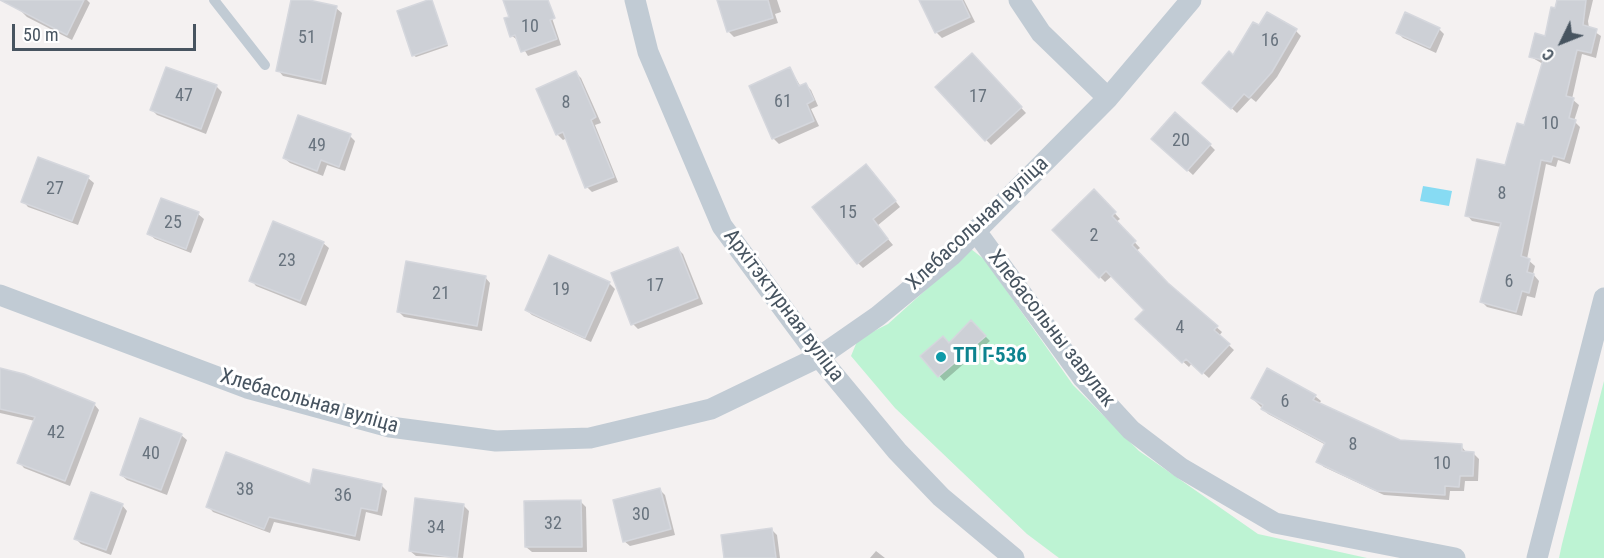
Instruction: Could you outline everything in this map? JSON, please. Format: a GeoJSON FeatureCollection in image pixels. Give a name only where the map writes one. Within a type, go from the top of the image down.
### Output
{"type":"FeatureCollection","features":[{"type":"Feature","properties":{"kind":"street","name":"Архітэктурная вуліца"},"geometry":{"type":"LineString","coordinates":[[635,0],[648,52],[722,226],[819,357],[897,451],[934,489],[1014,558]]}},
{"type":"Feature","properties":{"kind":"street"},"geometry":{"type":"LineString","coordinates":[[1020,0],[1041,33],[1108,98]]}},
{"type":"Feature","properties":{"kind":"street","name":"Хлебасольная вуліца"},"geometry":{"type":"LineString","coordinates":[[0,295],[247,388],[390,428],[495,441],[590,438],[711,409],[819,357],[887,308],[951,256],[1108,98],[1191,0]]}},
{"type":"Feature","properties":{"kind":"street","name":"Хлебасольны завулак"},"geometry":{"type":"LineString","coordinates":[[975,231],[1083,378],[1131,430],[1181,468],[1275,523],[1455,558]]}},
{"type":"Feature","properties":{"kind":"street"},"geometry":{"type":"LineString","coordinates":[[1537,558],[1604,298]]}},
{"type":"Feature","properties":{"kind":"lane"},"geometry":{"type":"LineString","coordinates":[[214,0],[265,65]]}},
{"type":"Feature","properties":{"kind":"green space"},"geometry":{"type":"Polygon","coordinates":[[[971,249],[985,260],[1073,385],[1139,451],[1258,534],[1367,558],[1059,558],[1027,534],[895,408],[851,356],[858,339],[888,324],[971,249]]]}},
{"type":"Feature","properties":{"kind":"green space"},"geometry":{"type":"Polygon","coordinates":[[[1604,381],[1604,558],[1559,558],[1562,544],[1604,381]]]}},
{"type":"Feature","properties":{"kind":"water"},"geometry":{"type":"Polygon","coordinates":[[[1423,186],[1452,191],[1449,206],[1420,201],[1423,186]]]}},
{"type":"Feature","properties":{"kind":"building"},"geometry":{"type":"Polygon","coordinates":[[[0,0],[84,0],[67,35],[0,0]]]}},
{"type":"Feature","properties":{"kind":"building"},"geometry":{"type":"Polygon","coordinates":[[[291,0],[309,0],[337,6],[321,81],[276,71],[291,0]]]}},
{"type":"Feature","properties":{"kind":"building"},"geometry":{"type":"Polygon","coordinates":[[[432,0],[447,44],[412,56],[397,11],[432,0]]]}},
{"type":"Feature","properties":{"kind":"building"},"geometry":{"type":"Polygon","coordinates":[[[503,0],[548,0],[555,18],[550,20],[557,39],[521,52],[515,35],[510,37],[504,18],[509,17],[503,0]]]}},
{"type":"Feature","properties":{"kind":"building"},"geometry":{"type":"Polygon","coordinates":[[[717,0],[768,0],[773,18],[727,32],[717,0]]]}},
{"type":"Feature","properties":{"kind":"building"},"geometry":{"type":"Polygon","coordinates":[[[919,0],[962,0],[970,17],[935,33],[919,0]]]}},
{"type":"Feature","properties":{"kind":"building"},"geometry":{"type":"Polygon","coordinates":[[[1557,0],[1586,0],[1583,25],[1597,29],[1591,53],[1577,50],[1566,96],[1574,98],[1569,118],[1576,120],[1564,159],[1553,156],[1551,162],[1541,160],[1521,256],[1530,259],[1527,272],[1534,274],[1529,293],[1522,291],[1516,312],[1480,302],[1501,223],[1465,216],[1477,159],[1505,165],[1517,123],[1524,125],[1543,60],[1529,57],[1535,33],[1545,36],[1551,7],[1555,8],[1557,0]]]}},
{"type":"Feature","properties":{"kind":"building"},"geometry":{"type":"Polygon","coordinates":[[[1267,12],[1297,29],[1272,72],[1249,98],[1244,94],[1231,109],[1202,83],[1229,51],[1233,55],[1253,22],[1259,25],[1267,12]]]}},
{"type":"Feature","properties":{"kind":"building"},"geometry":{"type":"Polygon","coordinates":[[[1405,12],[1440,28],[1430,48],[1396,33],[1405,12]]]}},
{"type":"Feature","properties":{"kind":"building"},"geometry":{"type":"Polygon","coordinates":[[[972,53],[1022,107],[985,141],[935,87],[972,53]]]}},
{"type":"Feature","properties":{"kind":"building"},"geometry":{"type":"Polygon","coordinates":[[[166,67],[217,85],[201,129],[150,110],[166,67]]]}},
{"type":"Feature","properties":{"kind":"building"},"geometry":{"type":"Polygon","coordinates":[[[790,67],[799,86],[806,83],[814,100],[807,104],[814,121],[772,139],[749,86],[790,67]]]}},
{"type":"Feature","properties":{"kind":"building"},"geometry":{"type":"Polygon","coordinates":[[[576,71],[596,117],[591,120],[614,177],[585,188],[563,132],[556,135],[536,89],[576,71]]]}},
{"type":"Feature","properties":{"kind":"building"},"geometry":{"type":"Polygon","coordinates":[[[1175,112],[1211,144],[1187,171],[1151,139],[1175,112]]]}},
{"type":"Feature","properties":{"kind":"building"},"geometry":{"type":"Polygon","coordinates":[[[298,115],[351,134],[339,167],[321,160],[317,171],[283,158],[298,115]]]}},
{"type":"Feature","properties":{"kind":"building"},"geometry":{"type":"Polygon","coordinates":[[[38,157],[89,176],[72,221],[21,202],[38,157]]]}},
{"type":"Feature","properties":{"kind":"building"},"geometry":{"type":"Polygon","coordinates":[[[866,164],[896,201],[873,219],[888,239],[857,264],[812,207],[866,164]]]}},
{"type":"Feature","properties":{"kind":"building"},"geometry":{"type":"Polygon","coordinates":[[[1094,189],[1116,212],[1112,216],[1136,241],[1132,245],[1168,283],[1218,326],[1214,330],[1230,344],[1202,374],[1186,359],[1182,363],[1135,319],[1144,310],[1106,271],[1099,278],[1052,230],[1094,189]]]}},
{"type":"Feature","properties":{"kind":"building"},"geometry":{"type":"Polygon","coordinates":[[[161,198],[199,212],[186,249],[147,234],[161,198]]]}},
{"type":"Feature","properties":{"kind":"building"},"geometry":{"type":"Polygon","coordinates":[[[273,221],[324,242],[300,301],[249,281],[273,221]]]}},
{"type":"Feature","properties":{"kind":"building"},"geometry":{"type":"Polygon","coordinates":[[[678,247],[698,298],[631,325],[611,273],[678,247]]]}},
{"type":"Feature","properties":{"kind":"building"},"geometry":{"type":"Polygon","coordinates":[[[549,255],[610,282],[585,338],[525,310],[549,255]]]}},
{"type":"Feature","properties":{"kind":"building"},"geometry":{"type":"Polygon","coordinates":[[[406,261],[486,276],[477,326],[397,312],[406,261]]]}},
{"type":"Feature","properties":{"kind":"building"},"geometry":{"type":"Polygon","coordinates":[[[971,320],[986,336],[938,377],[920,356],[943,336],[949,343],[971,320]]]}},
{"type":"Feature","properties":{"kind":"building"},"geometry":{"type":"Polygon","coordinates":[[[0,368],[24,374],[95,403],[65,481],[17,463],[35,417],[0,409],[0,368]]]}},
{"type":"Feature","properties":{"kind":"building"},"geometry":{"type":"Polygon","coordinates":[[[1267,368],[1316,395],[1313,400],[1400,440],[1462,444],[1462,451],[1474,452],[1473,476],[1460,476],[1459,487],[1445,486],[1445,495],[1377,491],[1316,462],[1325,443],[1261,409],[1263,405],[1251,398],[1267,368]]]}},
{"type":"Feature","properties":{"kind":"building"},"geometry":{"type":"Polygon","coordinates":[[[140,418],[182,434],[161,490],[120,475],[140,418]]]}},
{"type":"Feature","properties":{"kind":"building"},"geometry":{"type":"Polygon","coordinates":[[[226,452],[310,484],[313,469],[382,484],[377,511],[361,508],[355,536],[269,517],[264,529],[206,507],[226,452]]]}},
{"type":"Feature","properties":{"kind":"building"},"geometry":{"type":"Polygon","coordinates":[[[660,488],[671,529],[623,542],[613,500],[660,488]]]}},
{"type":"Feature","properties":{"kind":"building"},"geometry":{"type":"Polygon","coordinates":[[[91,492],[123,504],[106,550],[74,539],[91,492]]]}},
{"type":"Feature","properties":{"kind":"building"},"geometry":{"type":"Polygon","coordinates":[[[415,498],[464,504],[457,558],[409,551],[415,498]]]}},
{"type":"Feature","properties":{"kind":"building"},"geometry":{"type":"Polygon","coordinates":[[[581,500],[582,547],[525,547],[524,501],[581,500]]]}},
{"type":"Feature","properties":{"kind":"building"},"geometry":{"type":"Polygon","coordinates":[[[772,528],[776,558],[724,558],[721,535],[772,528]]]}},
{"type":"Feature","properties":{"kind":"place","name":"ТП Г-536"},"geometry":{"type":"Point","coordinates":[941,357]}}]}
